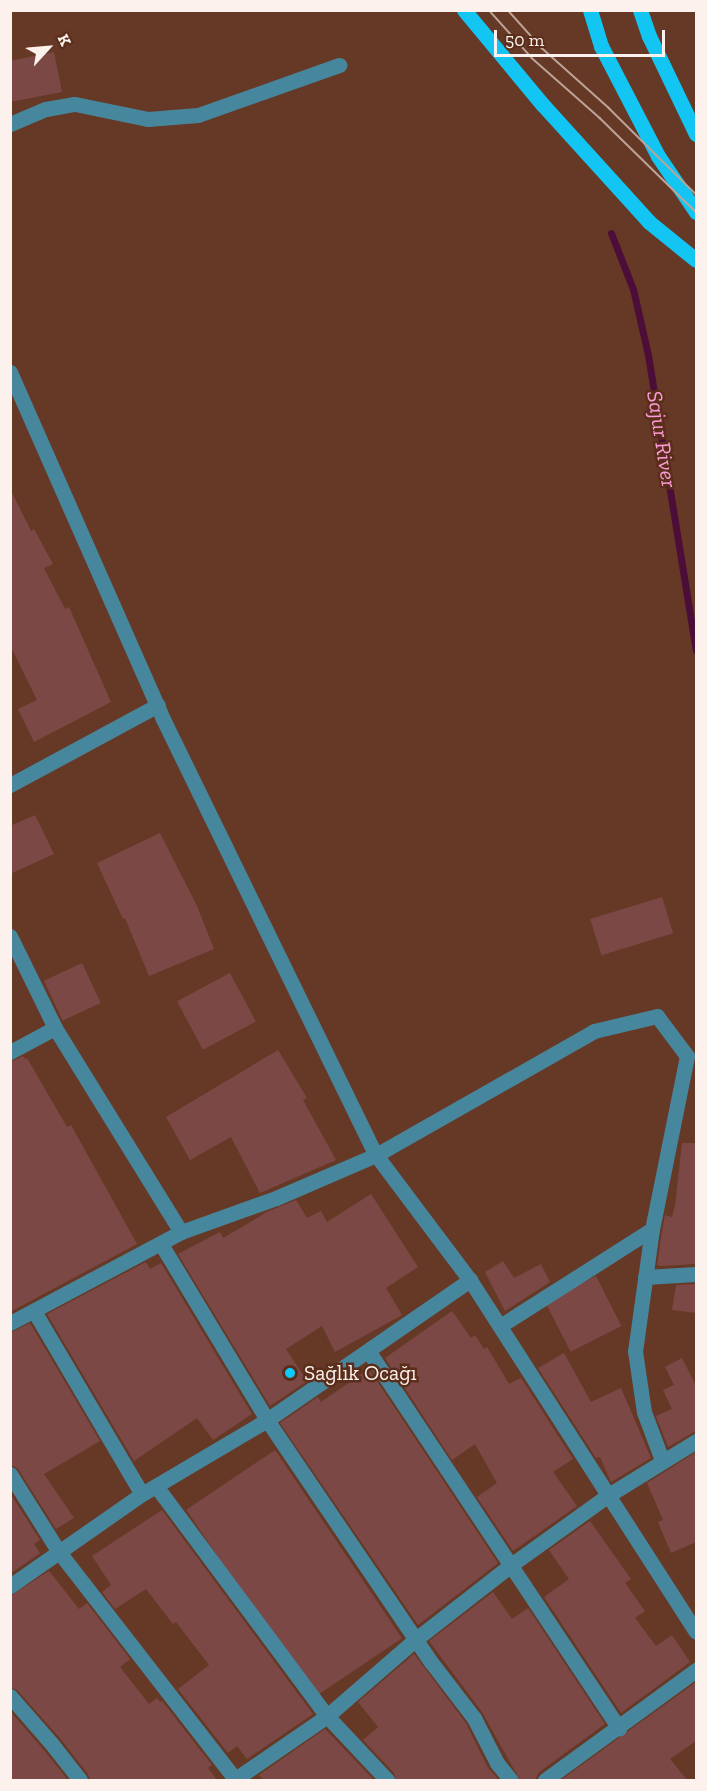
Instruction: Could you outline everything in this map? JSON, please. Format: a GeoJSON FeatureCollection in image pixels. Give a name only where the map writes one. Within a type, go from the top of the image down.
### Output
{"type":"FeatureCollection","features":[{"type":"Feature","properties":{"kind":"main road"},"geometry":{"type":"LineString","coordinates":[[464,10],[543,105],[649,222],[696,260]]}},
{"type":"Feature","properties":{"kind":"main road"},"geometry":{"type":"LineString","coordinates":[[590,10],[601,46],[658,156],[696,212]]}},
{"type":"Feature","properties":{"kind":"main road"},"geometry":{"type":"LineString","coordinates":[[640,10],[649,36],[696,134]]}},
{"type":"Feature","properties":{"kind":"street"},"geometry":{"type":"LineString","coordinates":[[10,124],[46,109],[75,104],[148,119],[198,116],[339,65]]}},
{"type":"Feature","properties":{"kind":"street"},"geometry":{"type":"LineString","coordinates":[[10,372],[158,705],[376,1155],[470,1280],[607,1496],[695,1625]]}},
{"type":"Feature","properties":{"kind":"street"},"geometry":{"type":"LineString","coordinates":[[10,785],[158,705]]}},
{"type":"Feature","properties":{"kind":"street"},"geometry":{"type":"LineString","coordinates":[[10,936],[55,1028],[181,1232]]}},
{"type":"Feature","properties":{"kind":"street"},"geometry":{"type":"LineString","coordinates":[[10,1323],[181,1232],[276,1198],[376,1155],[594,1031],[657,1016],[687,1056],[652,1229],[635,1351],[644,1412],[662,1460]]}},
{"type":"Feature","properties":{"kind":"street"},"geometry":{"type":"LineString","coordinates":[[10,1052],[55,1028]]}},
{"type":"Feature","properties":{"kind":"street"},"geometry":{"type":"LineString","coordinates":[[500,1326],[652,1229]]}},
{"type":"Feature","properties":{"kind":"street"},"geometry":{"type":"LineString","coordinates":[[161,1244],[267,1420],[416,1639],[474,1718],[497,1763],[511,1780]]}},
{"type":"Feature","properties":{"kind":"street"},"geometry":{"type":"LineString","coordinates":[[645,1276],[696,1274]]}},
{"type":"Feature","properties":{"kind":"street"},"geometry":{"type":"LineString","coordinates":[[10,1586],[142,1494],[267,1420],[369,1352],[470,1280]]}},
{"type":"Feature","properties":{"kind":"street"},"geometry":{"type":"LineString","coordinates":[[34,1311],[142,1494]]}},
{"type":"Feature","properties":{"kind":"street"},"geometry":{"type":"LineString","coordinates":[[369,1352],[619,1728]]}},
{"type":"Feature","properties":{"kind":"street"},"geometry":{"type":"LineString","coordinates":[[10,1474],[59,1552],[235,1780],[327,1716],[416,1639],[511,1565],[607,1496],[696,1441]]}},
{"type":"Feature","properties":{"kind":"street"},"geometry":{"type":"LineString","coordinates":[[156,1486],[327,1716],[387,1780]]}},
{"type":"Feature","properties":{"kind":"street"},"geometry":{"type":"LineString","coordinates":[[545,1780],[696,1670]]}},
{"type":"Feature","properties":{"kind":"street"},"geometry":{"type":"LineString","coordinates":[[10,1696],[77,1780]]}},
{"type":"Feature","properties":{"kind":"building"},"geometry":{"type":"Polygon","coordinates":[[[54,52],[62,92],[10,102],[10,61],[54,52]]]}},
{"type":"Feature","properties":{"kind":"building"},"geometry":{"type":"Polygon","coordinates":[[[10,489],[31,531],[34,529],[53,564],[44,568],[65,609],[69,607],[111,702],[34,742],[18,709],[37,700],[10,645],[10,489]]]}},
{"type":"Feature","properties":{"kind":"building"},"geometry":{"type":"Polygon","coordinates":[[[35,815],[54,854],[10,874],[10,826],[35,815]]]}},
{"type":"Feature","properties":{"kind":"building"},"geometry":{"type":"Polygon","coordinates":[[[160,833],[197,906],[214,949],[149,976],[125,918],[123,919],[97,863],[160,833]]]}},
{"type":"Feature","properties":{"kind":"building"},"geometry":{"type":"Polygon","coordinates":[[[662,897],[673,933],[601,955],[590,919],[662,897]]]}},
{"type":"Feature","properties":{"kind":"building"},"geometry":{"type":"Polygon","coordinates":[[[82,963],[101,1003],[63,1021],[44,981],[82,963]]]}},
{"type":"Feature","properties":{"kind":"building"},"geometry":{"type":"Polygon","coordinates":[[[230,973],[256,1022],[203,1050],[177,1001],[230,973]]]}},
{"type":"Feature","properties":{"kind":"building"},"geometry":{"type":"Polygon","coordinates":[[[278,1050],[307,1098],[303,1100],[336,1160],[260,1193],[231,1137],[190,1160],[166,1117],[278,1050]]]}},
{"type":"Feature","properties":{"kind":"building"},"geometry":{"type":"Polygon","coordinates":[[[23,1056],[27,1058],[67,1127],[71,1125],[137,1244],[10,1312],[10,1062],[23,1056]]]}},
{"type":"Feature","properties":{"kind":"building"},"geometry":{"type":"Polygon","coordinates":[[[682,1143],[696,1143],[696,1264],[662,1266],[657,1265],[662,1231],[665,1215],[672,1217],[675,1206],[682,1143]]]}},
{"type":"Feature","properties":{"kind":"building"},"geometry":{"type":"Polygon","coordinates":[[[371,1194],[418,1267],[386,1288],[402,1315],[335,1352],[322,1326],[286,1349],[307,1381],[270,1406],[178,1254],[220,1232],[223,1238],[269,1211],[296,1200],[307,1218],[321,1211],[327,1222],[371,1194]]]}},
{"type":"Feature","properties":{"kind":"building"},"geometry":{"type":"Polygon","coordinates":[[[503,1261],[514,1278],[541,1264],[550,1282],[505,1311],[485,1272],[503,1261]]]}},
{"type":"Feature","properties":{"kind":"building"},"geometry":{"type":"Polygon","coordinates":[[[146,1262],[150,1269],[161,1263],[252,1414],[213,1440],[197,1418],[134,1461],[47,1314],[146,1262]]]}},
{"type":"Feature","properties":{"kind":"building"},"geometry":{"type":"Polygon","coordinates":[[[596,1276],[621,1326],[571,1352],[545,1302],[596,1276]]]}},
{"type":"Feature","properties":{"kind":"building"},"geometry":{"type":"Polygon","coordinates":[[[696,1284],[696,1313],[672,1310],[676,1285],[696,1284]]]}},
{"type":"Feature","properties":{"kind":"building"},"geometry":{"type":"Polygon","coordinates":[[[452,1311],[471,1338],[475,1335],[484,1349],[487,1347],[509,1384],[521,1378],[573,1459],[553,1472],[577,1506],[513,1551],[477,1497],[497,1483],[475,1444],[452,1460],[385,1358],[452,1311]]]}},
{"type":"Feature","properties":{"kind":"building"},"geometry":{"type":"Polygon","coordinates":[[[30,1323],[100,1441],[44,1474],[74,1518],[56,1529],[18,1469],[10,1464],[10,1333],[30,1323]]]}},
{"type":"Feature","properties":{"kind":"building"},"geometry":{"type":"Polygon","coordinates":[[[564,1353],[591,1402],[621,1388],[651,1458],[611,1482],[600,1457],[596,1458],[538,1368],[564,1353]]]}},
{"type":"Feature","properties":{"kind":"building"},"geometry":{"type":"Polygon","coordinates":[[[682,1358],[696,1386],[696,1431],[668,1447],[656,1416],[672,1409],[663,1390],[674,1385],[665,1367],[682,1358]]]}},
{"type":"Feature","properties":{"kind":"building"},"geometry":{"type":"Polygon","coordinates":[[[369,1369],[498,1563],[418,1625],[280,1423],[318,1397],[321,1402],[369,1369]]]}},
{"type":"Feature","properties":{"kind":"building"},"geometry":{"type":"Polygon","coordinates":[[[275,1450],[402,1638],[313,1698],[186,1510],[275,1450]]]}},
{"type":"Feature","properties":{"kind":"building"},"geometry":{"type":"Polygon","coordinates":[[[696,1452],[696,1542],[671,1553],[658,1522],[663,1520],[647,1483],[696,1452]]]}},
{"type":"Feature","properties":{"kind":"building"},"geometry":{"type":"Polygon","coordinates":[[[10,1493],[40,1540],[34,1544],[40,1553],[10,1574],[10,1493]]]}},
{"type":"Feature","properties":{"kind":"building"},"geometry":{"type":"Polygon","coordinates":[[[162,1510],[313,1714],[247,1759],[237,1746],[228,1753],[178,1689],[209,1665],[176,1622],[173,1624],[146,1589],[115,1609],[102,1592],[111,1585],[92,1556],[162,1510]]]}},
{"type":"Feature","properties":{"kind":"building"},"geometry":{"type":"Polygon","coordinates":[[[590,1521],[631,1579],[625,1583],[645,1611],[635,1618],[656,1646],[672,1635],[690,1662],[621,1713],[544,1597],[569,1579],[549,1550],[590,1521]]]}},
{"type":"Feature","properties":{"kind":"building"},"geometry":{"type":"Polygon","coordinates":[[[49,1571],[79,1609],[87,1603],[130,1659],[120,1667],[149,1704],[157,1698],[160,1702],[162,1701],[212,1765],[208,1768],[217,1780],[90,1780],[88,1774],[59,1737],[17,1690],[10,1687],[10,1596],[49,1571]]]}},
{"type":"Feature","properties":{"kind":"building"},"geometry":{"type":"Polygon","coordinates":[[[493,1592],[512,1619],[528,1608],[605,1724],[539,1772],[535,1780],[520,1780],[482,1712],[429,1641],[493,1592]]]}},
{"type":"Feature","properties":{"kind":"building"},"geometry":{"type":"Polygon","coordinates":[[[414,1654],[466,1723],[488,1768],[499,1780],[396,1780],[394,1773],[363,1740],[378,1727],[358,1702],[414,1654]]]}},
{"type":"Feature","properties":{"kind":"building"},"geometry":{"type":"Polygon","coordinates":[[[696,1682],[696,1741],[670,1759],[687,1780],[561,1780],[696,1682]]]}},
{"type":"Feature","properties":{"kind":"building"},"geometry":{"type":"Polygon","coordinates":[[[10,1711],[43,1749],[68,1780],[10,1780],[10,1711]]]}},
{"type":"Feature","properties":{"kind":"building"},"geometry":{"type":"Polygon","coordinates":[[[325,1729],[374,1780],[263,1780],[259,1775],[325,1729]]]}},
{"type":"Feature","properties":{"kind":"waterway","name":"Sajur River"},"geometry":{"type":"LineString","coordinates":[[611,233],[633,289],[648,355],[696,650]]}},
{"type":"Feature","properties":{"kind":"tram line"},"geometry":{"type":"LineString","coordinates":[[489,10],[532,58],[600,118],[696,212]]}},
{"type":"Feature","properties":{"kind":"tram line"},"geometry":{"type":"LineString","coordinates":[[508,10],[542,48],[609,108],[696,194]]}},
{"type":"Feature","properties":{"kind":"place","name":"Sağlık Ocağı"},"geometry":{"type":"Point","coordinates":[290,1373]}}]}
